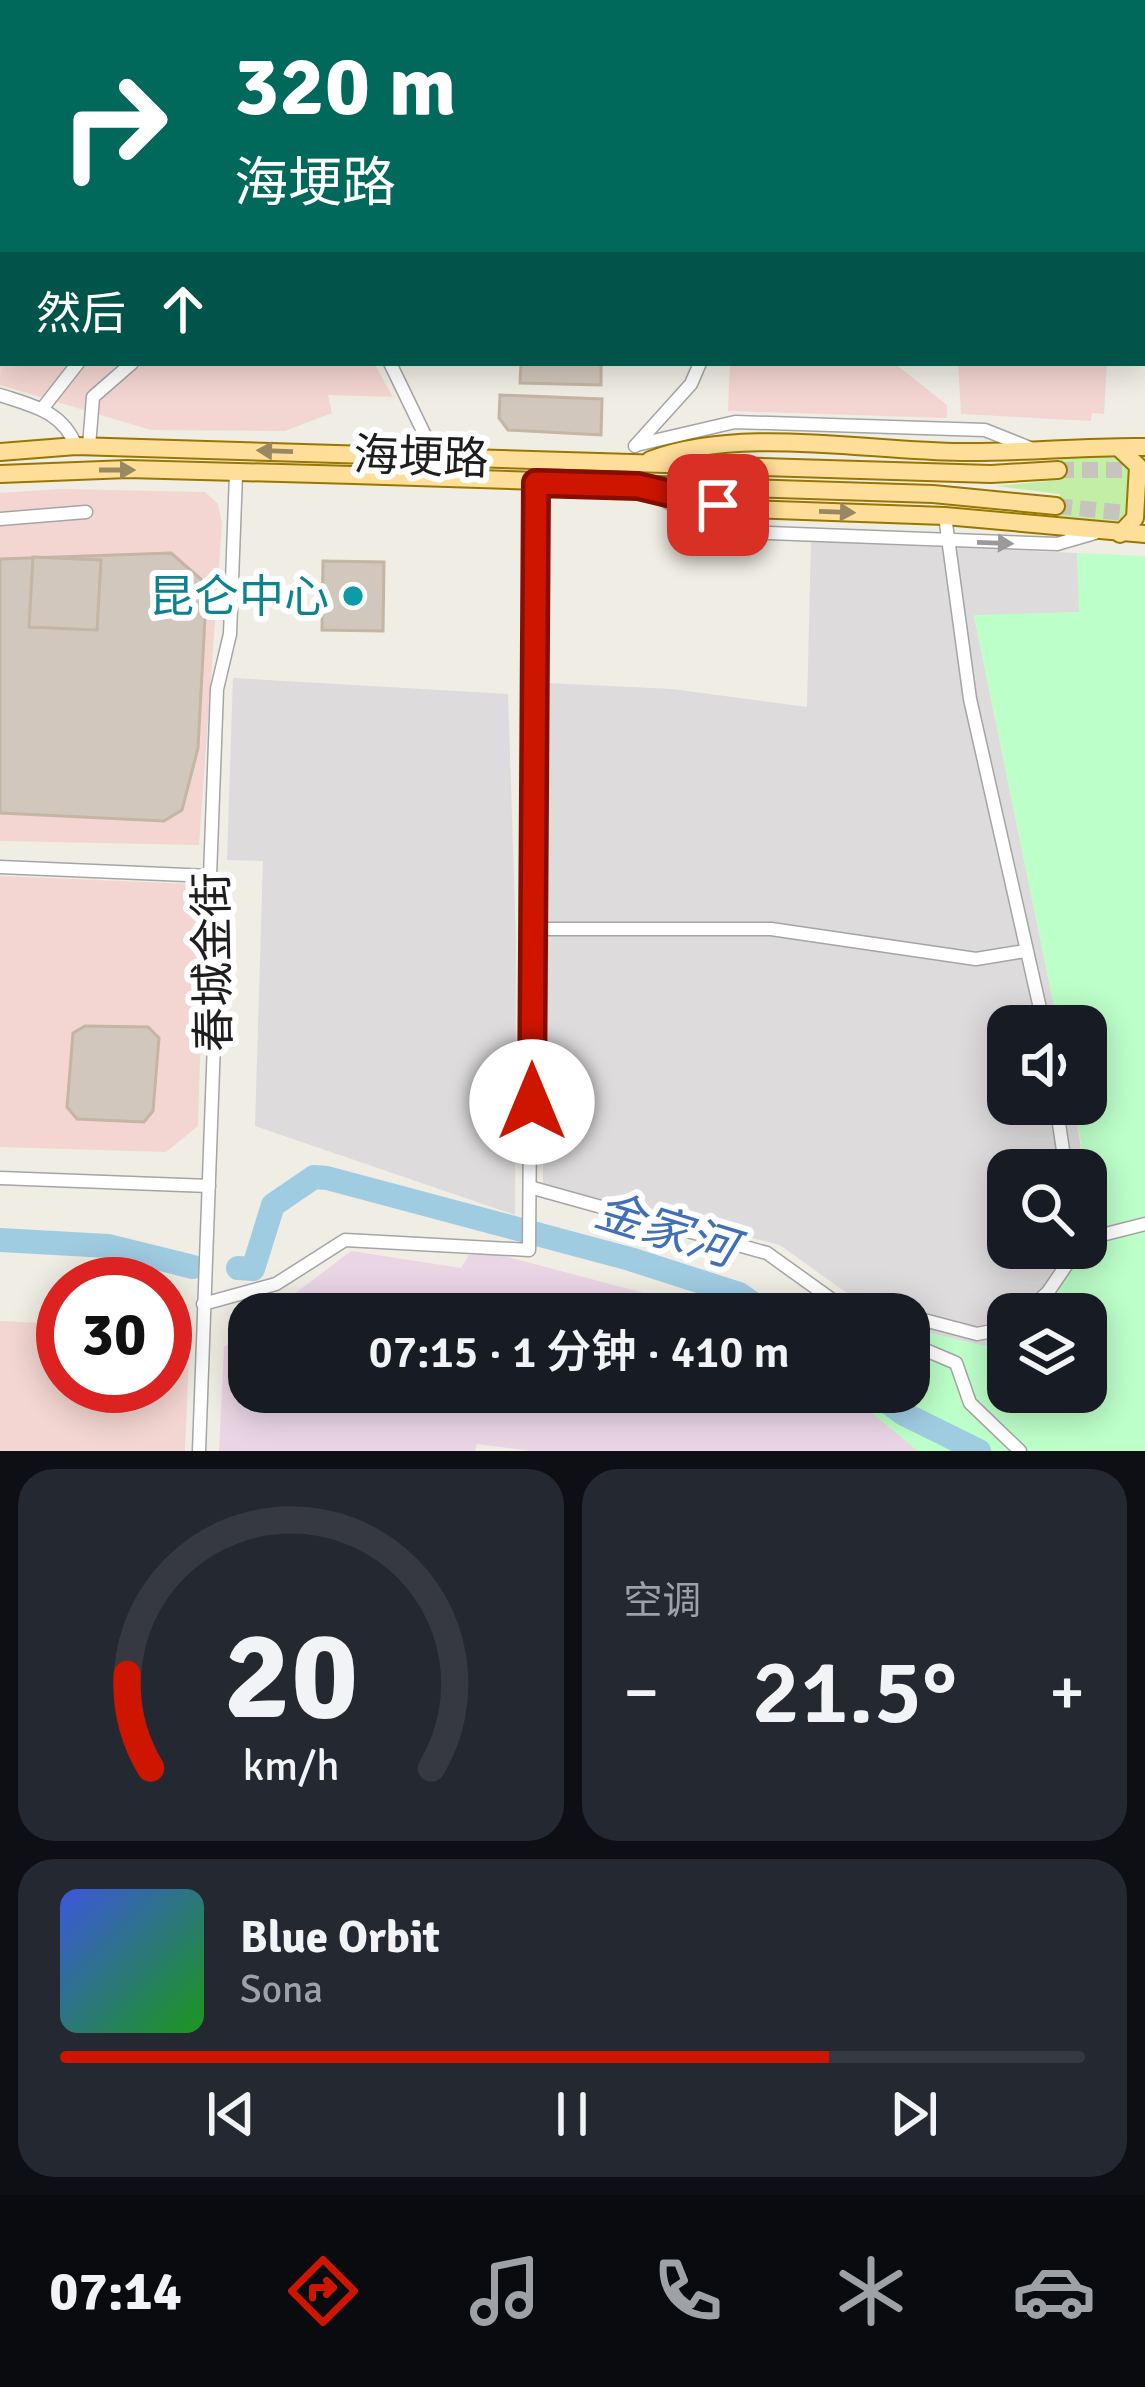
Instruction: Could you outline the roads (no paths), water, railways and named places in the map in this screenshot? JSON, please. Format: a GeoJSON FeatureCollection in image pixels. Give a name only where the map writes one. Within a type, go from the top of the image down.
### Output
{"type":"FeatureCollection","features":[{"type":"Feature","properties":{"kind":"main road"},"geometry":{"type":"LineString","coordinates":[[634,463],[681,448],[740,444],[1036,451],[1145,447]]}},
{"type":"Feature","properties":{"kind":"main road","name":"海埂路"},"geometry":{"type":"LineString","coordinates":[[0,452],[82,446],[992,474],[1058,470]]}},
{"type":"Feature","properties":{"kind":"main road"},"geometry":{"type":"LineString","coordinates":[[1114,447],[1134,457],[1138,466],[1136,518],[1120,534]]}},
{"type":"Feature","properties":{"kind":"main road","name":"海埂路"},"geometry":{"type":"LineString","coordinates":[[0,474],[128,470],[434,477],[933,494],[1056,506]]}},
{"type":"Feature","properties":{"kind":"main road"},"geometry":{"type":"LineString","coordinates":[[638,486],[749,509],[945,516],[1145,534]]}},
{"type":"Feature","properties":{"kind":"street"},"geometry":{"type":"LineString","coordinates":[[41,409],[76,366]]}},
{"type":"Feature","properties":{"kind":"street"},"geometry":{"type":"LineString","coordinates":[[82,446],[93,397],[129,366]]}},
{"type":"Feature","properties":{"kind":"street"},"geometry":{"type":"LineString","coordinates":[[391,366],[434,454],[434,477]]}},
{"type":"Feature","properties":{"kind":"street"},"geometry":{"type":"LineString","coordinates":[[634,463],[636,445],[691,384],[699,366]]}},
{"type":"Feature","properties":{"kind":"street"},"geometry":{"type":"LineString","coordinates":[[0,395],[41,409],[69,428],[82,446]]}},
{"type":"Feature","properties":{"kind":"street"},"geometry":{"type":"LineString","coordinates":[[636,445],[735,422],[985,430],[1036,451]]}},
{"type":"Feature","properties":{"kind":"street","name":"春城金街"},"geometry":{"type":"LineString","coordinates":[[200,1451],[219,907],[210,876],[217,689],[230,634],[236,474]]}},
{"type":"Feature","properties":{"kind":"street"},"geometry":{"type":"LineString","coordinates":[[203,1304],[276,1284],[345,1240],[530,1250],[536,483]]}},
{"type":"Feature","properties":{"kind":"street"},"geometry":{"type":"LineString","coordinates":[[638,486],[717,531],[1057,544],[1095,533]]}},
{"type":"Feature","properties":{"kind":"street"},"geometry":{"type":"LineString","coordinates":[[0,519],[86,512]]}},
{"type":"Feature","properties":{"kind":"street"},"geometry":{"type":"LineString","coordinates":[[945,516],[970,699],[1039,1005]]}},
{"type":"Feature","properties":{"kind":"street"},"geometry":{"type":"LineString","coordinates":[[0,868],[210,876]]}},
{"type":"Feature","properties":{"kind":"street"},"geometry":{"type":"LineString","coordinates":[[532,929],[752,928],[976,959],[1025,951]]}},
{"type":"Feature","properties":{"kind":"street"},"geometry":{"type":"LineString","coordinates":[[0,1178],[209,1186]]}},
{"type":"Feature","properties":{"kind":"street"},"geometry":{"type":"LineString","coordinates":[[532,1188],[767,1253],[823,1293]]}},
{"type":"Feature","properties":{"kind":"street"},"geometry":{"type":"LineString","coordinates":[[1107,1234],[1145,1224]]}},
{"type":"Feature","properties":{"kind":"street"},"geometry":{"type":"LineString","coordinates":[[930,1322],[976,1334],[987,1332]]}},
{"type":"Feature","properties":{"kind":"street"},"geometry":{"type":"LineString","coordinates":[[930,1352],[956,1363],[970,1403],[1020,1451]]}},
{"type":"Feature","properties":{"kind":"waterway","name":"金家河"},"geometry":{"type":"LineString","coordinates":[[238,1268],[253,1269],[273,1205],[314,1177],[630,1259],[736,1293]]}},
{"type":"Feature","properties":{"kind":"waterway","name":"金家河"},"geometry":{"type":"LineString","coordinates":[[0,1240],[108,1246],[193,1267]]}},
{"type":"Feature","properties":{"kind":"waterway","name":"金家河"},"geometry":{"type":"LineString","coordinates":[[903,1413],[979,1451]]}},
{"type":"Feature","properties":{"kind":"tunnel"},"geometry":{"type":"LineString","coordinates":[[1058,470],[1145,470]]}},
{"type":"Feature","properties":{"kind":"tunnel"},"geometry":{"type":"LineString","coordinates":[[1056,506],[1145,515]]}},
{"type":"Feature","properties":{"kind":"place","name":"昆仑中心"},"geometry":{"type":"Point","coordinates":[353,596]}}]}
